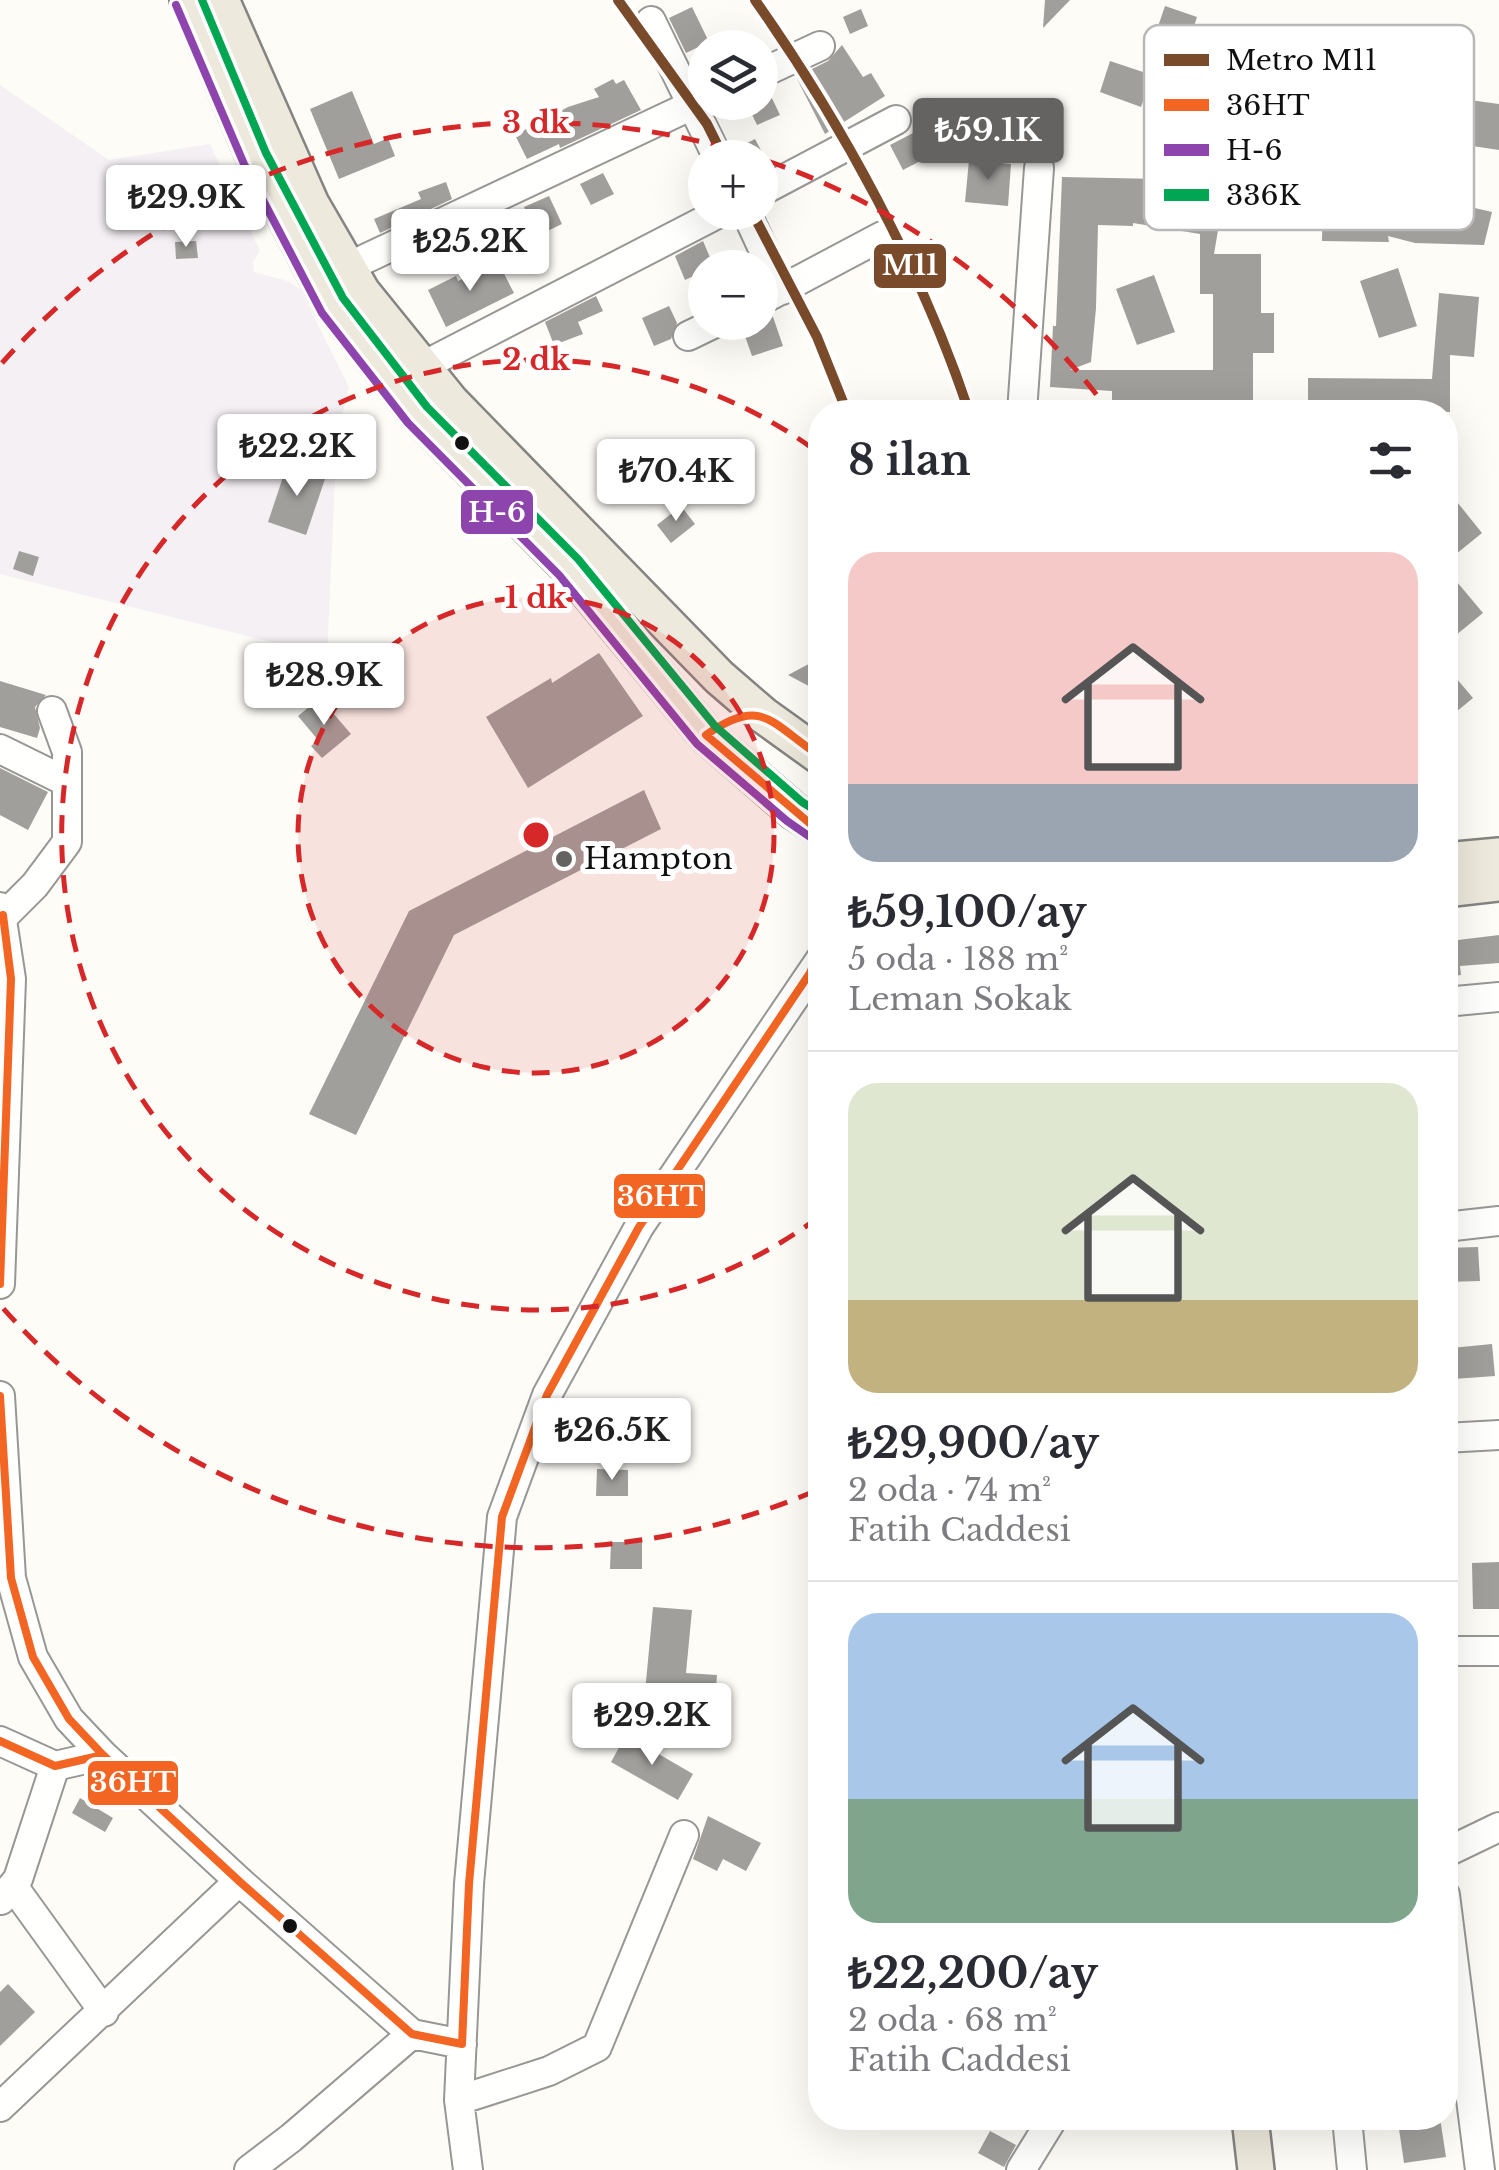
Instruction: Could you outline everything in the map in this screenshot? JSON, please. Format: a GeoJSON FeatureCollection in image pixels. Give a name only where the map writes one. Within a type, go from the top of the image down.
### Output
{"type":"FeatureCollection","features":[{"type":"Feature","properties":{"kind":"main road"},"geometry":{"type":"LineString","coordinates":[[188,0],[255,158],[332,305],[418,415],[568,567],[706,734],[808,821]]}},
{"type":"Feature","properties":{"kind":"main road"},"geometry":{"type":"LineString","coordinates":[[221,0],[311,204],[362,292],[421,367],[719,678],[808,748]]}},
{"type":"Feature","properties":{"kind":"main road"},"geometry":{"type":"LineString","coordinates":[[706,734],[746,711],[762,715]]}},
{"type":"Feature","properties":{"kind":"main road"},"geometry":{"type":"LineString","coordinates":[[1458,860],[1499,856]]}},
{"type":"Feature","properties":{"kind":"main road"},"geometry":{"type":"LineString","coordinates":[[1458,888],[1499,883]]}},
{"type":"Feature","properties":{"kind":"main road"},"geometry":{"type":"LineString","coordinates":[[1251,2130],[1256,2170]]}},
{"type":"Feature","properties":{"kind":"main road"},"geometry":{"type":"LineString","coordinates":[[1275,2130],[1280,2170]]}},
{"type":"Feature","properties":{"kind":"street"},"geometry":{"type":"LineString","coordinates":[[651,21],[688,86]]}},
{"type":"Feature","properties":{"kind":"street"},"geometry":{"type":"LineString","coordinates":[[778,66],[820,46]]}},
{"type":"Feature","properties":{"kind":"street"},"geometry":{"type":"LineString","coordinates":[[348,266],[688,108]]}},
{"type":"Feature","properties":{"kind":"street"},"geometry":{"type":"LineString","coordinates":[[778,182],[896,120]]}},
{"type":"Feature","properties":{"kind":"street"},"geometry":{"type":"LineString","coordinates":[[1023,400],[1039,168]]}},
{"type":"Feature","properties":{"kind":"street"},"geometry":{"type":"LineString","coordinates":[[421,367],[688,229]]}},
{"type":"Feature","properties":{"kind":"street"},"geometry":{"type":"LineString","coordinates":[[778,292],[882,236]]}},
{"type":"Feature","properties":{"kind":"street"},"geometry":{"type":"LineString","coordinates":[[0,1284],[11,978],[1,914],[34,885],[67,842],[67,752],[52,712]]}},
{"type":"Feature","properties":{"kind":"street"},"geometry":{"type":"LineString","coordinates":[[0,749],[67,782]]}},
{"type":"Feature","properties":{"kind":"street"},"geometry":{"type":"LineString","coordinates":[[468,2170],[459,2100],[469,1884],[502,1518],[547,1395],[639,1226],[808,973]]}},
{"type":"Feature","properties":{"kind":"street"},"geometry":{"type":"LineString","coordinates":[[1458,1001],[1499,998]]}},
{"type":"Feature","properties":{"kind":"street"},"geometry":{"type":"LineString","coordinates":[[1458,1226],[1499,1222]]}},
{"type":"Feature","properties":{"kind":"street"},"geometry":{"type":"LineString","coordinates":[[0,1396],[11,1578],[33,1657],[69,1719],[239,1881],[412,2034],[462,2044]]}},
{"type":"Feature","properties":{"kind":"street"},"geometry":{"type":"LineString","coordinates":[[1458,1437],[1499,1434]]}},
{"type":"Feature","properties":{"kind":"street"},"geometry":{"type":"LineString","coordinates":[[1458,1651],[1499,1651]]}},
{"type":"Feature","properties":{"kind":"street"},"geometry":{"type":"LineString","coordinates":[[0,1741],[55,1766],[102,1754]]}},
{"type":"Feature","properties":{"kind":"street"},"geometry":{"type":"LineString","coordinates":[[55,1766],[18,1878],[6,1893],[104,2012]]}},
{"type":"Feature","properties":{"kind":"street"},"geometry":{"type":"LineString","coordinates":[[1458,1848],[1499,1827]]}},
{"type":"Feature","properties":{"kind":"street"},"geometry":{"type":"LineString","coordinates":[[459,2100],[549,2070],[597,2047],[684,1835]]}},
{"type":"Feature","properties":{"kind":"street"},"geometry":{"type":"LineString","coordinates":[[0,2107],[239,1881]]}},
{"type":"Feature","properties":{"kind":"street"},"geometry":{"type":"LineString","coordinates":[[1458,1997],[1480,2170]]}},
{"type":"Feature","properties":{"kind":"street"},"geometry":{"type":"LineString","coordinates":[[248,2170],[412,2034]]}},
{"type":"Feature","properties":{"kind":"street"},"geometry":{"type":"LineString","coordinates":[[1021,2170],[1046,2130]]}},
{"type":"Feature","properties":{"kind":"street"},"geometry":{"type":"LineString","coordinates":[[1348,2130],[1352,2170]]}},
{"type":"Feature","properties":{"kind":"shaded area"},"geometry":{"type":"Polygon","coordinates":[[[0,85],[109,160],[210,144],[260,251],[253,262],[254,272],[288,281],[300,289],[349,387],[337,436],[327,656],[0,574],[0,85]]]}},
{"type":"Feature","properties":{"kind":"building"},"geometry":{"type":"Polygon","coordinates":[[[1045,0],[1070,0],[1043,28],[1045,0]]]}},
{"type":"Feature","properties":{"kind":"building"},"geometry":{"type":"Polygon","coordinates":[[[1165,6],[1197,17],[1194,25],[1159,25],[1165,6]]]}},
{"type":"Feature","properties":{"kind":"building"},"geometry":{"type":"Polygon","coordinates":[[[692,7],[703,30],[688,30],[688,52],[686,53],[669,18],[692,7]]]}},
{"type":"Feature","properties":{"kind":"building"},"geometry":{"type":"Polygon","coordinates":[[[861,9],[868,26],[850,34],[843,17],[861,9]]]}},
{"type":"Feature","properties":{"kind":"building"},"geometry":{"type":"Polygon","coordinates":[[[842,45],[863,77],[871,73],[885,96],[825,134],[796,77],[828,61],[842,45]]]}},
{"type":"Feature","properties":{"kind":"building"},"geometry":{"type":"Polygon","coordinates":[[[1110,61],[1144,72],[1141,107],[1100,92],[1110,61]]]}},
{"type":"Feature","properties":{"kind":"building"},"geometry":{"type":"Polygon","coordinates":[[[613,79],[616,84],[624,80],[641,110],[527,159],[515,135],[568,107],[599,97],[594,89],[613,79]]]}},
{"type":"Feature","properties":{"kind":"building"},"geometry":{"type":"Polygon","coordinates":[[[352,91],[374,144],[388,138],[395,156],[339,179],[310,109],[352,91]]]}},
{"type":"Feature","properties":{"kind":"building"},"geometry":{"type":"Polygon","coordinates":[[[1474,101],[1499,104],[1499,150],[1474,146],[1474,101]]]}},
{"type":"Feature","properties":{"kind":"building"},"geometry":{"type":"Polygon","coordinates":[[[917,131],[930,156],[903,170],[890,145],[917,131]]]}},
{"type":"Feature","properties":{"kind":"building"},"geometry":{"type":"Polygon","coordinates":[[[969,160],[1011,164],[1008,206],[965,202],[969,160]]]}},
{"type":"Feature","properties":{"kind":"building"},"geometry":{"type":"Polygon","coordinates":[[[603,173],[614,194],[591,205],[580,184],[603,173]]]}},
{"type":"Feature","properties":{"kind":"building"},"geometry":{"type":"Polygon","coordinates":[[[1062,177],[1144,179],[1144,225],[1098,225],[1091,362],[1070,370],[1213,370],[1213,294],[1200,294],[1200,234],[1176,230],[1218,230],[1214,254],[1261,254],[1261,313],[1274,313],[1274,353],[1253,353],[1253,400],[1112,400],[1112,391],[1050,387],[1062,177]]]}},
{"type":"Feature","properties":{"kind":"building"},"geometry":{"type":"Polygon","coordinates":[[[446,182],[452,199],[380,233],[374,219],[421,199],[418,192],[446,182]]]}},
{"type":"Feature","properties":{"kind":"building"},"geometry":{"type":"Polygon","coordinates":[[[549,196],[562,224],[537,236],[524,207],[549,196]]]}},
{"type":"Feature","properties":{"kind":"building"},"geometry":{"type":"Polygon","coordinates":[[[1474,208],[1492,212],[1484,245],[1415,243],[1388,236],[1389,242],[1322,241],[1322,230],[1474,230],[1474,208]]]}},
{"type":"Feature","properties":{"kind":"building"},"geometry":{"type":"Polygon","coordinates":[[[196,241],[198,258],[176,259],[175,242],[196,241]]]}},
{"type":"Feature","properties":{"kind":"building"},"geometry":{"type":"Polygon","coordinates":[[[703,241],[707,250],[688,250],[685,280],[675,256],[703,241]]]}},
{"type":"Feature","properties":{"kind":"building"},"geometry":{"type":"Polygon","coordinates":[[[498,262],[514,293],[446,327],[428,290],[498,262]]]}},
{"type":"Feature","properties":{"kind":"building"},"geometry":{"type":"Polygon","coordinates":[[[1398,268],[1417,326],[1379,338],[1360,281],[1398,268]]]}},
{"type":"Feature","properties":{"kind":"building"},"geometry":{"type":"Polygon","coordinates":[[[1154,275],[1175,332],[1137,345],[1116,289],[1154,275]]]}},
{"type":"Feature","properties":{"kind":"building"},"geometry":{"type":"Polygon","coordinates":[[[1439,293],[1479,297],[1474,357],[1450,355],[1450,400],[1308,400],[1308,378],[1432,379],[1439,293]]]}},
{"type":"Feature","properties":{"kind":"building"},"geometry":{"type":"Polygon","coordinates":[[[596,296],[603,311],[578,322],[583,334],[554,345],[545,322],[596,296]]]}},
{"type":"Feature","properties":{"kind":"building"},"geometry":{"type":"Polygon","coordinates":[[[669,306],[677,323],[671,339],[654,346],[642,318],[669,306]]]}},
{"type":"Feature","properties":{"kind":"building"},"geometry":{"type":"Polygon","coordinates":[[[778,331],[783,346],[752,356],[746,340],[778,340],[778,331]]]}},
{"type":"Feature","properties":{"kind":"building"},"geometry":{"type":"Polygon","coordinates":[[[288,462],[326,476],[306,535],[268,522],[288,462]]]}},
{"type":"Feature","properties":{"kind":"building"},"geometry":{"type":"Polygon","coordinates":[[[1458,503],[1482,533],[1458,552],[1458,503]]]}},
{"type":"Feature","properties":{"kind":"building"},"geometry":{"type":"Polygon","coordinates":[[[681,506],[695,524],[671,543],[657,525],[681,506]]]}},
{"type":"Feature","properties":{"kind":"building"},"geometry":{"type":"Polygon","coordinates":[[[19,551],[39,557],[33,576],[13,569],[19,551]]]}},
{"type":"Feature","properties":{"kind":"building"},"geometry":{"type":"Polygon","coordinates":[[[1458,583],[1483,613],[1458,633],[1458,583]]]}},
{"type":"Feature","properties":{"kind":"building"},"geometry":{"type":"Polygon","coordinates":[[[599,653],[643,716],[528,788],[486,717],[599,653]]]}},
{"type":"Feature","properties":{"kind":"building"},"geometry":{"type":"Polygon","coordinates":[[[808,664],[808,686],[788,675],[808,664]]]}},
{"type":"Feature","properties":{"kind":"building"},"geometry":{"type":"Polygon","coordinates":[[[1458,680],[1473,698],[1458,710],[1458,680]]]}},
{"type":"Feature","properties":{"kind":"building"},"geometry":{"type":"Polygon","coordinates":[[[0,681],[46,695],[35,707],[40,728],[37,738],[0,727],[0,681]]]}},
{"type":"Feature","properties":{"kind":"building"},"geometry":{"type":"Polygon","coordinates":[[[320,698],[351,734],[322,758],[311,746],[318,740],[298,716],[320,698]]]}},
{"type":"Feature","properties":{"kind":"building"},"geometry":{"type":"Polygon","coordinates":[[[0,768],[48,792],[28,830],[0,815],[0,768]]]}},
{"type":"Feature","properties":{"kind":"building"},"geometry":{"type":"Polygon","coordinates":[[[644,790],[661,829],[454,935],[356,1135],[309,1114],[409,911],[644,790]]]}},
{"type":"Feature","properties":{"kind":"building"},"geometry":{"type":"Polygon","coordinates":[[[1499,935],[1499,963],[1460,966],[1458,975],[1458,940],[1499,935]]]}},
{"type":"Feature","properties":{"kind":"building"},"geometry":{"type":"Polygon","coordinates":[[[1478,1247],[1480,1281],[1458,1282],[1458,1248],[1478,1247]]]}},
{"type":"Feature","properties":{"kind":"building"},"geometry":{"type":"Polygon","coordinates":[[[1492,1344],[1495,1376],[1458,1379],[1458,1347],[1492,1344]]]}},
{"type":"Feature","properties":{"kind":"building"},"geometry":{"type":"Polygon","coordinates":[[[597,1469],[628,1470],[628,1496],[596,1496],[597,1469]]]}},
{"type":"Feature","properties":{"kind":"building"},"geometry":{"type":"Polygon","coordinates":[[[611,1542],[642,1542],[642,1569],[610,1569],[611,1542]]]}},
{"type":"Feature","properties":{"kind":"building"},"geometry":{"type":"Polygon","coordinates":[[[1499,1562],[1499,1609],[1473,1609],[1472,1563],[1499,1562]]]}},
{"type":"Feature","properties":{"kind":"building"},"geometry":{"type":"Polygon","coordinates":[[[653,1607],[692,1610],[686,1673],[717,1675],[712,1742],[681,1740],[683,1707],[644,1703],[653,1607]]]}},
{"type":"Feature","properties":{"kind":"building"},"geometry":{"type":"Polygon","coordinates":[[[626,1735],[693,1774],[678,1800],[611,1762],[626,1735]]]}},
{"type":"Feature","properties":{"kind":"building"},"geometry":{"type":"Polygon","coordinates":[[[80,1798],[113,1818],[105,1832],[72,1813],[80,1798]]]}},
{"type":"Feature","properties":{"kind":"building"},"geometry":{"type":"Polygon","coordinates":[[[708,1816],[761,1843],[746,1871],[723,1859],[717,1871],[693,1859],[708,1816]]]}},
{"type":"Feature","properties":{"kind":"building"},"geometry":{"type":"Polygon","coordinates":[[[8,1984],[35,2012],[0,2046],[0,1992],[8,1984]]]}},
{"type":"Feature","properties":{"kind":"building"},"geometry":{"type":"Polygon","coordinates":[[[1399,2130],[1442,2130],[1446,2157],[1404,2163],[1399,2130]]]}},
{"type":"Feature","properties":{"kind":"building"},"geometry":{"type":"Polygon","coordinates":[[[990,2131],[1016,2145],[1004,2167],[978,2153],[990,2131]]]}},
{"type":"Feature","properties":{"kind":"metro line","name":"M11"},"geometry":{"type":"LineString","coordinates":[[618,0],[715,140]]}},
{"type":"Feature","properties":{"kind":"metro line","name":"M11"},"geometry":{"type":"LineString","coordinates":[[755,0],[818,96],[877,198],[928,305],[965,400]]}},
{"type":"Feature","properties":{"kind":"metro line","name":"M11"},"geometry":{"type":"LineString","coordinates":[[761,230],[817,337],[842,400]]}},
{"type":"Feature","properties":{"kind":"transit line","name":"336K"},"geometry":{"type":"LineString","coordinates":[[202,0],[266,153],[343,298],[427,407],[578,559],[715,726],[808,806]]}},
{"type":"Feature","properties":{"kind":"transit line","name":"H-6"},"geometry":{"type":"LineString","coordinates":[[176,5],[244,164],[322,313],[408,423],[559,575],[697,744],[808,836]]}},
{"type":"Feature","properties":{"kind":"transit line","name":"36HT"},"geometry":{"type":"LineString","coordinates":[[808,747],[766,718],[754,716],[725,723],[706,735],[808,822]]}},
{"type":"Feature","properties":{"kind":"transit line","name":"36HT"},"geometry":{"type":"LineString","coordinates":[[0,1284],[11,979],[3,915]]}},
{"type":"Feature","properties":{"kind":"transit line","name":"36HT"},"geometry":{"type":"LineString","coordinates":[[462,2044],[469,1884],[502,1517],[547,1395],[639,1227],[808,976]]}},
{"type":"Feature","properties":{"kind":"transit line","name":"36HT"},"geometry":{"type":"LineString","coordinates":[[0,1396],[11,1578],[33,1657],[69,1719],[239,1881],[412,2034],[462,2044]]}},
{"type":"Feature","properties":{"kind":"transit line","name":"36HT"},"geometry":{"type":"LineString","coordinates":[[0,1741],[55,1766],[103,1755]]}},
{"type":"Feature","properties":{"kind":"place","name":"Hampton"},"geometry":{"type":"Point","coordinates":[564,859]}}]}
